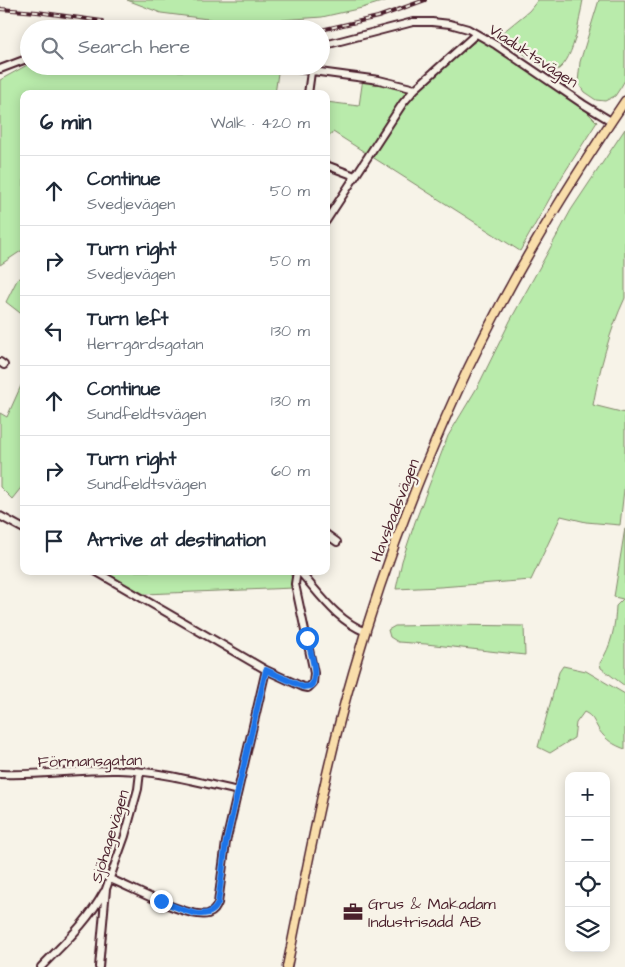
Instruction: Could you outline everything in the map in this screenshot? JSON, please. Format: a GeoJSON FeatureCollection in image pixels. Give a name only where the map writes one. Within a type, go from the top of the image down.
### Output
{"type":"FeatureCollection","features":[{"type":"Feature","properties":{"kind":"main road","name":"Havsbadsvägen"},"geometry":{"type":"LineString","coordinates":[[287,967],[327,774],[353,674],[414,493],[466,374],[533,246],[576,174],[625,100]]}},
{"type":"Feature","properties":{"kind":"street","name":"Viaduktsvägen"},"geometry":{"type":"LineString","coordinates":[[330,44],[413,22],[450,24],[468,29],[496,45],[611,121]]}},
{"type":"Feature","properties":{"kind":"street"},"geometry":{"type":"LineString","coordinates":[[330,215],[403,103],[415,88],[476,34]]}},
{"type":"Feature","properties":{"kind":"street"},"geometry":{"type":"LineString","coordinates":[[0,69],[20,61]]}},
{"type":"Feature","properties":{"kind":"street"},"geometry":{"type":"LineString","coordinates":[[330,74],[379,80],[415,88]]}},
{"type":"Feature","properties":{"kind":"street"},"geometry":{"type":"LineString","coordinates":[[309,90],[311,75]]}},
{"type":"Feature","properties":{"kind":"street"},"geometry":{"type":"LineString","coordinates":[[330,167],[355,176]]}},
{"type":"Feature","properties":{"kind":"street"},"geometry":{"type":"LineString","coordinates":[[0,516],[20,527]]}},
{"type":"Feature","properties":{"kind":"street"},"geometry":{"type":"LineString","coordinates":[[330,537],[337,542]]}},
{"type":"Feature","properties":{"kind":"street"},"geometry":{"type":"LineString","coordinates":[[102,575],[266,670],[308,688],[313,683],[314,673],[296,584],[297,575]]}},
{"type":"Feature","properties":{"kind":"street"},"geometry":{"type":"LineString","coordinates":[[302,575],[340,618],[366,632]]}},
{"type":"Feature","properties":{"kind":"street"},"geometry":{"type":"LineString","coordinates":[[110,879],[187,911],[210,914],[216,909],[226,842],[266,670]]}},
{"type":"Feature","properties":{"kind":"street","name":"Förmansgatan"},"geometry":{"type":"LineString","coordinates":[[0,774],[40,774],[92,770],[140,772],[162,774],[238,791]]}},
{"type":"Feature","properties":{"kind":"street","name":"Sjöhagevägen"},"geometry":{"type":"LineString","coordinates":[[99,967],[106,889],[125,836],[138,789],[140,772]]}},
{"type":"Feature","properties":{"kind":"street"},"geometry":{"type":"LineString","coordinates":[[41,967],[94,911],[106,889]]}},
{"type":"Feature","properties":{"kind":"green space"},"geometry":{"type":"Polygon","coordinates":[[[127,0],[388,0],[322,17],[280,20],[216,20],[161,13],[127,0]]]}},
{"type":"Feature","properties":{"kind":"green space"},"geometry":{"type":"Polygon","coordinates":[[[538,0],[583,0],[571,52],[560,68],[553,72],[497,37],[529,11],[538,0]]]}},
{"type":"Feature","properties":{"kind":"green space"},"geometry":{"type":"Polygon","coordinates":[[[599,0],[625,0],[625,80],[615,96],[605,101],[596,100],[584,92],[578,83],[580,62],[599,0]]]}},
{"type":"Feature","properties":{"kind":"green space"},"geometry":{"type":"Polygon","coordinates":[[[485,34],[575,100],[597,122],[563,175],[520,251],[333,132],[330,136],[330,102],[359,106],[363,78],[398,87],[413,96],[442,67],[485,34]]]}},
{"type":"Feature","properties":{"kind":"green space"},"geometry":{"type":"Polygon","coordinates":[[[20,69],[20,75],[278,75],[276,90],[20,90],[20,252],[0,265],[0,80],[20,69]]]}},
{"type":"Feature","properties":{"kind":"green space"},"geometry":{"type":"Polygon","coordinates":[[[625,129],[625,298],[606,350],[593,405],[625,413],[625,481],[620,525],[586,522],[561,516],[531,580],[396,589],[402,561],[415,522],[448,436],[478,386],[510,321],[571,210],[625,129]]]}},
{"type":"Feature","properties":{"kind":"green space"},"geometry":{"type":"Polygon","coordinates":[[[18,278],[20,278],[20,313],[6,302],[18,278]]]}},
{"type":"Feature","properties":{"kind":"green space"},"geometry":{"type":"Polygon","coordinates":[[[20,388],[20,489],[12,499],[0,487],[0,413],[7,417],[20,388]]]}},
{"type":"Feature","properties":{"kind":"green space"},"geometry":{"type":"Polygon","coordinates":[[[625,528],[625,686],[601,668],[600,663],[612,636],[616,606],[623,599],[614,597],[625,528]]]}},
{"type":"Feature","properties":{"kind":"green space"},"geometry":{"type":"Polygon","coordinates":[[[291,575],[294,588],[144,594],[109,576],[291,575]]]}},
{"type":"Feature","properties":{"kind":"green space"},"geometry":{"type":"Polygon","coordinates":[[[395,626],[524,626],[525,655],[398,642],[390,637],[388,630],[395,626]]]}},
{"type":"Feature","properties":{"kind":"green space"},"geometry":{"type":"Polygon","coordinates":[[[563,666],[586,671],[625,694],[625,749],[607,739],[591,717],[584,712],[576,723],[574,738],[550,753],[538,747],[559,672],[563,666]]]}},
{"type":"Feature","properties":{"kind":"railway"},"geometry":{"type":"LineString","coordinates":[[330,28],[378,17],[425,0]]}},
{"type":"Feature","properties":{"kind":"railway"},"geometry":{"type":"LineString","coordinates":[[0,9],[95,20]]}},
{"type":"Feature","properties":{"kind":"place","name":"Grus & Makadam Industrisådd AB"},"geometry":{"type":"Point","coordinates":[353,912]}},
{"type":"Feature","properties":{"kind":"route"},"geometry":{"type":"LineString","coordinates":[[161,901],[201,914],[210,914],[216,909],[226,842],[266,670],[303,687],[308,688],[311,686],[314,673],[307,638]]}}]}
